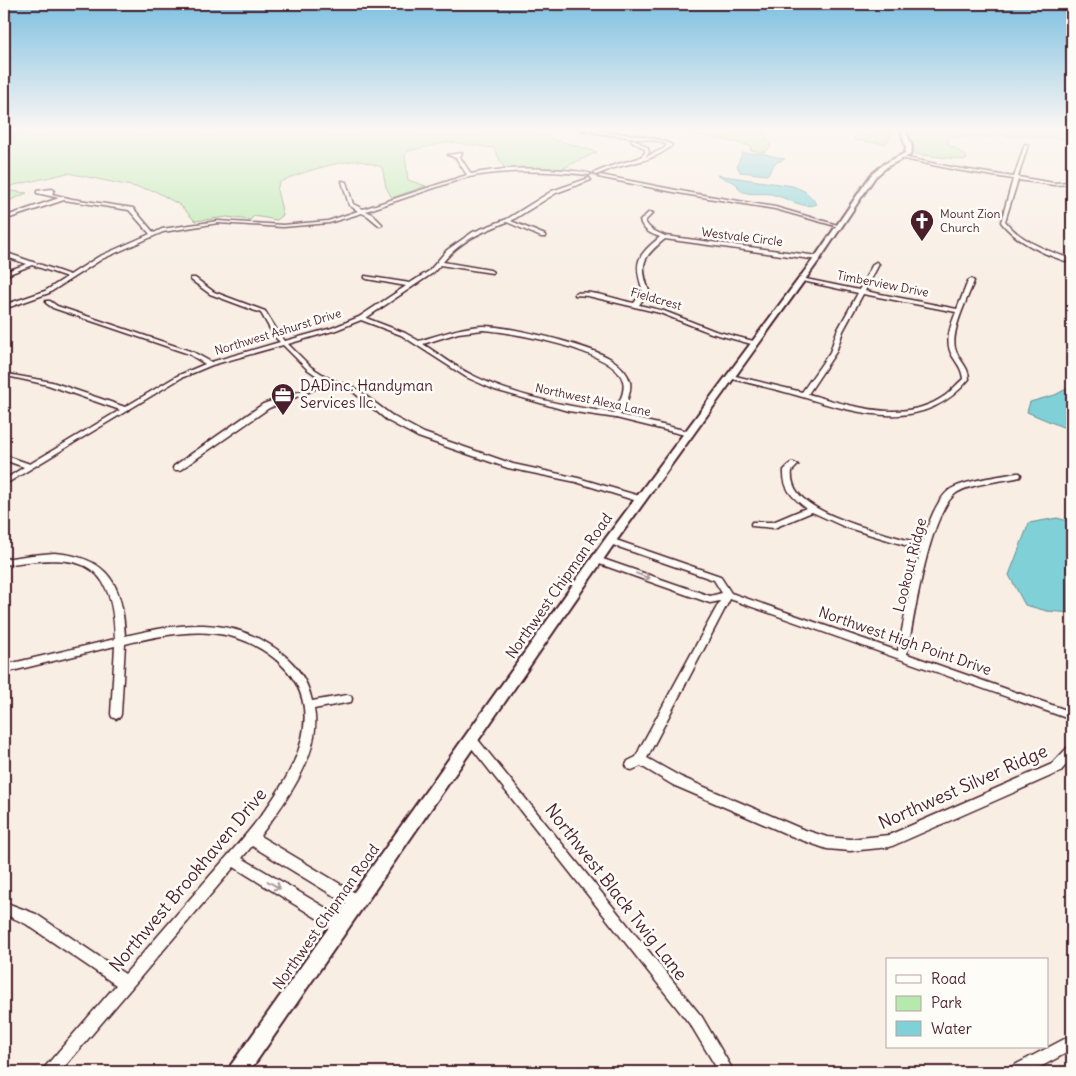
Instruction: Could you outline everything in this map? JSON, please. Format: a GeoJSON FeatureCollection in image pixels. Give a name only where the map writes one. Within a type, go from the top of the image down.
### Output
{"type":"FeatureCollection","features":[{"type":"Feature","properties":{"kind":"main road","name":"Northwest Chipman Road"},"geometry":{"type":"LineString","coordinates":[[238,1072],[610,541],[731,377],[754,342],[818,258],[869,181]]}},
{"type":"Feature","properties":{"kind":"street"},"geometry":{"type":"LineString","coordinates":[[4,308],[21,304],[31,297],[47,292],[100,258],[162,231],[218,222],[283,226],[313,225],[344,219],[451,181]]}},
{"type":"Feature","properties":{"kind":"street","name":"Northwest Ashurst Drive"},"geometry":{"type":"LineString","coordinates":[[4,483],[180,377],[210,364],[286,344],[334,329],[361,318],[431,272],[449,251],[475,233],[508,221],[550,195],[581,181]]}},
{"type":"Feature","properties":{"kind":"street"},"geometry":{"type":"LineString","coordinates":[[623,181],[775,208],[839,226]]}},
{"type":"Feature","properties":{"kind":"street"},"geometry":{"type":"LineString","coordinates":[[1015,181],[1003,221],[1005,226],[1053,254],[1072,261]]}},
{"type":"Feature","properties":{"kind":"street"},"geometry":{"type":"LineString","coordinates":[[1036,181],[1054,184],[1072,183]]}},
{"type":"Feature","properties":{"kind":"street"},"geometry":{"type":"LineString","coordinates":[[344,182],[349,203],[380,225]]}},
{"type":"Feature","properties":{"kind":"street"},"geometry":{"type":"LineString","coordinates":[[50,194],[64,198],[125,207],[135,212],[152,234]]}},
{"type":"Feature","properties":{"kind":"street"},"geometry":{"type":"LineString","coordinates":[[550,195],[558,198]]}},
{"type":"Feature","properties":{"kind":"street"},"geometry":{"type":"LineString","coordinates":[[4,219],[64,198]]}},
{"type":"Feature","properties":{"kind":"street"},"geometry":{"type":"LineString","coordinates":[[636,305],[646,292],[640,277],[640,263],[644,255],[664,237],[647,230],[643,225],[642,221],[651,213]]}},
{"type":"Feature","properties":{"kind":"street"},"geometry":{"type":"LineString","coordinates":[[508,221],[543,236]]}},
{"type":"Feature","properties":{"kind":"street"},"geometry":{"type":"LineString","coordinates":[[146,227],[162,231]]}},
{"type":"Feature","properties":{"kind":"street","name":"Westvale Circle"},"geometry":{"type":"LineString","coordinates":[[664,237],[818,258]]}},
{"type":"Feature","properties":{"kind":"street"},"geometry":{"type":"LineString","coordinates":[[4,254],[72,277]]}},
{"type":"Feature","properties":{"kind":"street"},"geometry":{"type":"LineString","coordinates":[[440,263],[490,272]]}},
{"type":"Feature","properties":{"kind":"street"},"geometry":{"type":"LineString","coordinates":[[4,274],[31,264]]}},
{"type":"Feature","properties":{"kind":"street"},"geometry":{"type":"LineString","coordinates":[[804,395],[833,352],[840,331],[863,292],[876,264]]}},
{"type":"Feature","properties":{"kind":"street"},"geometry":{"type":"LineString","coordinates":[[57,272],[80,271]]}},
{"type":"Feature","properties":{"kind":"street"},"geometry":{"type":"LineString","coordinates":[[367,277],[411,285]]}},
{"type":"Feature","properties":{"kind":"street"},"geometry":{"type":"LineString","coordinates":[[194,279],[212,293],[263,312],[278,336],[309,368],[328,380],[353,389],[391,419],[421,435],[511,466],[578,480],[640,499]]}},
{"type":"Feature","properties":{"kind":"street","name":"Timberview Drive"},"geometry":{"type":"LineString","coordinates":[[801,280],[960,311]]}},
{"type":"Feature","properties":{"kind":"street"},"geometry":{"type":"LineString","coordinates":[[731,377],[882,413],[904,414],[925,410],[942,403],[966,379],[967,369],[952,349],[950,338],[971,281]]}},
{"type":"Feature","properties":{"kind":"street","name":"Fieldcrest"},"geometry":{"type":"LineString","coordinates":[[577,294],[588,294],[673,315],[713,332],[754,342]]}},
{"type":"Feature","properties":{"kind":"street"},"geometry":{"type":"LineString","coordinates":[[31,297],[48,302],[55,307],[75,312],[191,353],[210,364]]}},
{"type":"Feature","properties":{"kind":"street","name":"Northwest Alexa Lane"},"geometry":{"type":"LineString","coordinates":[[361,318],[403,334],[420,343],[468,376],[492,387],[568,409],[616,416],[688,434]]}},
{"type":"Feature","properties":{"kind":"street"},"geometry":{"type":"LineString","coordinates":[[420,343],[462,330],[494,329],[591,353],[608,360],[622,371],[625,378],[626,391],[616,416]]}},
{"type":"Feature","properties":{"kind":"street"},"geometry":{"type":"LineString","coordinates":[[9,375],[50,383],[125,409]]}},
{"type":"Feature","properties":{"kind":"street"},"geometry":{"type":"LineString","coordinates":[[177,468],[266,406],[309,390],[328,380]]}},
{"type":"Feature","properties":{"kind":"street"},"geometry":{"type":"LineString","coordinates":[[4,457],[30,468]]}},
{"type":"Feature","properties":{"kind":"street"},"geometry":{"type":"LineString","coordinates":[[794,465],[788,470],[788,483],[797,496],[813,508],[830,518],[858,529],[926,548]]}},
{"type":"Feature","properties":{"kind":"street","name":"Lookout Ridge"},"geometry":{"type":"LineString","coordinates":[[902,656],[926,548],[939,507],[952,491],[1017,476]]}},
{"type":"Feature","properties":{"kind":"street"},"geometry":{"type":"LineString","coordinates":[[755,524],[774,525],[813,508]]}},
{"type":"Feature","properties":{"kind":"street","name":"Northwest High Point Drive"},"geometry":{"type":"LineString","coordinates":[[610,541],[717,578],[728,594],[1072,716]]}},
{"type":"Feature","properties":{"kind":"street"},"geometry":{"type":"LineString","coordinates":[[4,562],[60,557],[75,560],[96,569],[105,577],[113,592],[120,619],[116,714]]}},
{"type":"Feature","properties":{"kind":"street","name":"Northwest High Point Drive"},"geometry":{"type":"LineString","coordinates":[[597,560],[710,600],[728,594]]}},
{"type":"Feature","properties":{"kind":"street","name":"Northwest Silver Ridge"},"geometry":{"type":"LineString","coordinates":[[728,594],[637,762],[677,781],[800,834],[827,843],[873,844],[890,841],[1056,768],[1072,750]]}},
{"type":"Feature","properties":{"kind":"street","name":"Northwest Brookhaven Drive"},"geometry":{"type":"LineString","coordinates":[[4,669],[119,640],[178,630],[210,629],[250,638],[275,652],[296,672],[308,706],[308,735],[297,770],[288,788],[251,838],[50,1072]]}},
{"type":"Feature","properties":{"kind":"street"},"geometry":{"type":"LineString","coordinates":[[308,706],[347,699]]}},
{"type":"Feature","properties":{"kind":"street","name":"Northwest Black Twig Lane"},"geometry":{"type":"LineString","coordinates":[[471,739],[696,1022],[727,1072]]}},
{"type":"Feature","properties":{"kind":"street"},"geometry":{"type":"LineString","coordinates":[[251,838],[357,902]]}},
{"type":"Feature","properties":{"kind":"street"},"geometry":{"type":"LineString","coordinates":[[233,859],[341,925]]}},
{"type":"Feature","properties":{"kind":"street"},"geometry":{"type":"LineString","coordinates":[[4,908],[31,920],[125,983]]}},
{"type":"Feature","properties":{"kind":"street"},"geometry":{"type":"LineString","coordinates":[[1016,1072],[1072,1042]]}},
{"type":"Feature","properties":{"kind":"green space"},"geometry":{"type":"Polygon","coordinates":[[[4,181],[32,181],[15,185],[4,190],[4,181]]]}},
{"type":"Feature","properties":{"kind":"green space"},"geometry":{"type":"Polygon","coordinates":[[[108,181],[283,181],[279,183],[277,190],[283,215],[277,220],[254,216],[250,220],[227,217],[195,221],[180,205],[155,191],[108,181]]]}},
{"type":"Feature","properties":{"kind":"green space"},"geometry":{"type":"Polygon","coordinates":[[[385,181],[412,181],[426,186],[392,198],[385,181]]]}},
{"type":"Feature","properties":{"kind":"green space"},"geometry":{"type":"Polygon","coordinates":[[[4,190],[27,193],[4,203],[4,190]]]}},
{"type":"Feature","properties":{"kind":"water"},"geometry":{"type":"Polygon","coordinates":[[[731,181],[760,181],[793,186],[806,192],[817,204],[807,206],[771,194],[753,194],[741,191],[737,184],[731,181]]]}},
{"type":"Feature","properties":{"kind":"water"},"geometry":{"type":"Polygon","coordinates":[[[1072,386],[1072,431],[1027,412],[1030,402],[1055,395],[1072,386]]]}},
{"type":"Feature","properties":{"kind":"water"},"geometry":{"type":"Polygon","coordinates":[[[1057,518],[1072,522],[1072,613],[1047,611],[1025,605],[1009,575],[1029,523],[1057,518]]]}},
{"type":"Feature","properties":{"kind":"place","name":"Mount Zion Church"},"geometry":{"type":"Point","coordinates":[922,242]}},
{"type":"Feature","properties":{"kind":"place","name":"DADinc. Handyman Services llc."},"geometry":{"type":"Point","coordinates":[283,416]}}]}
